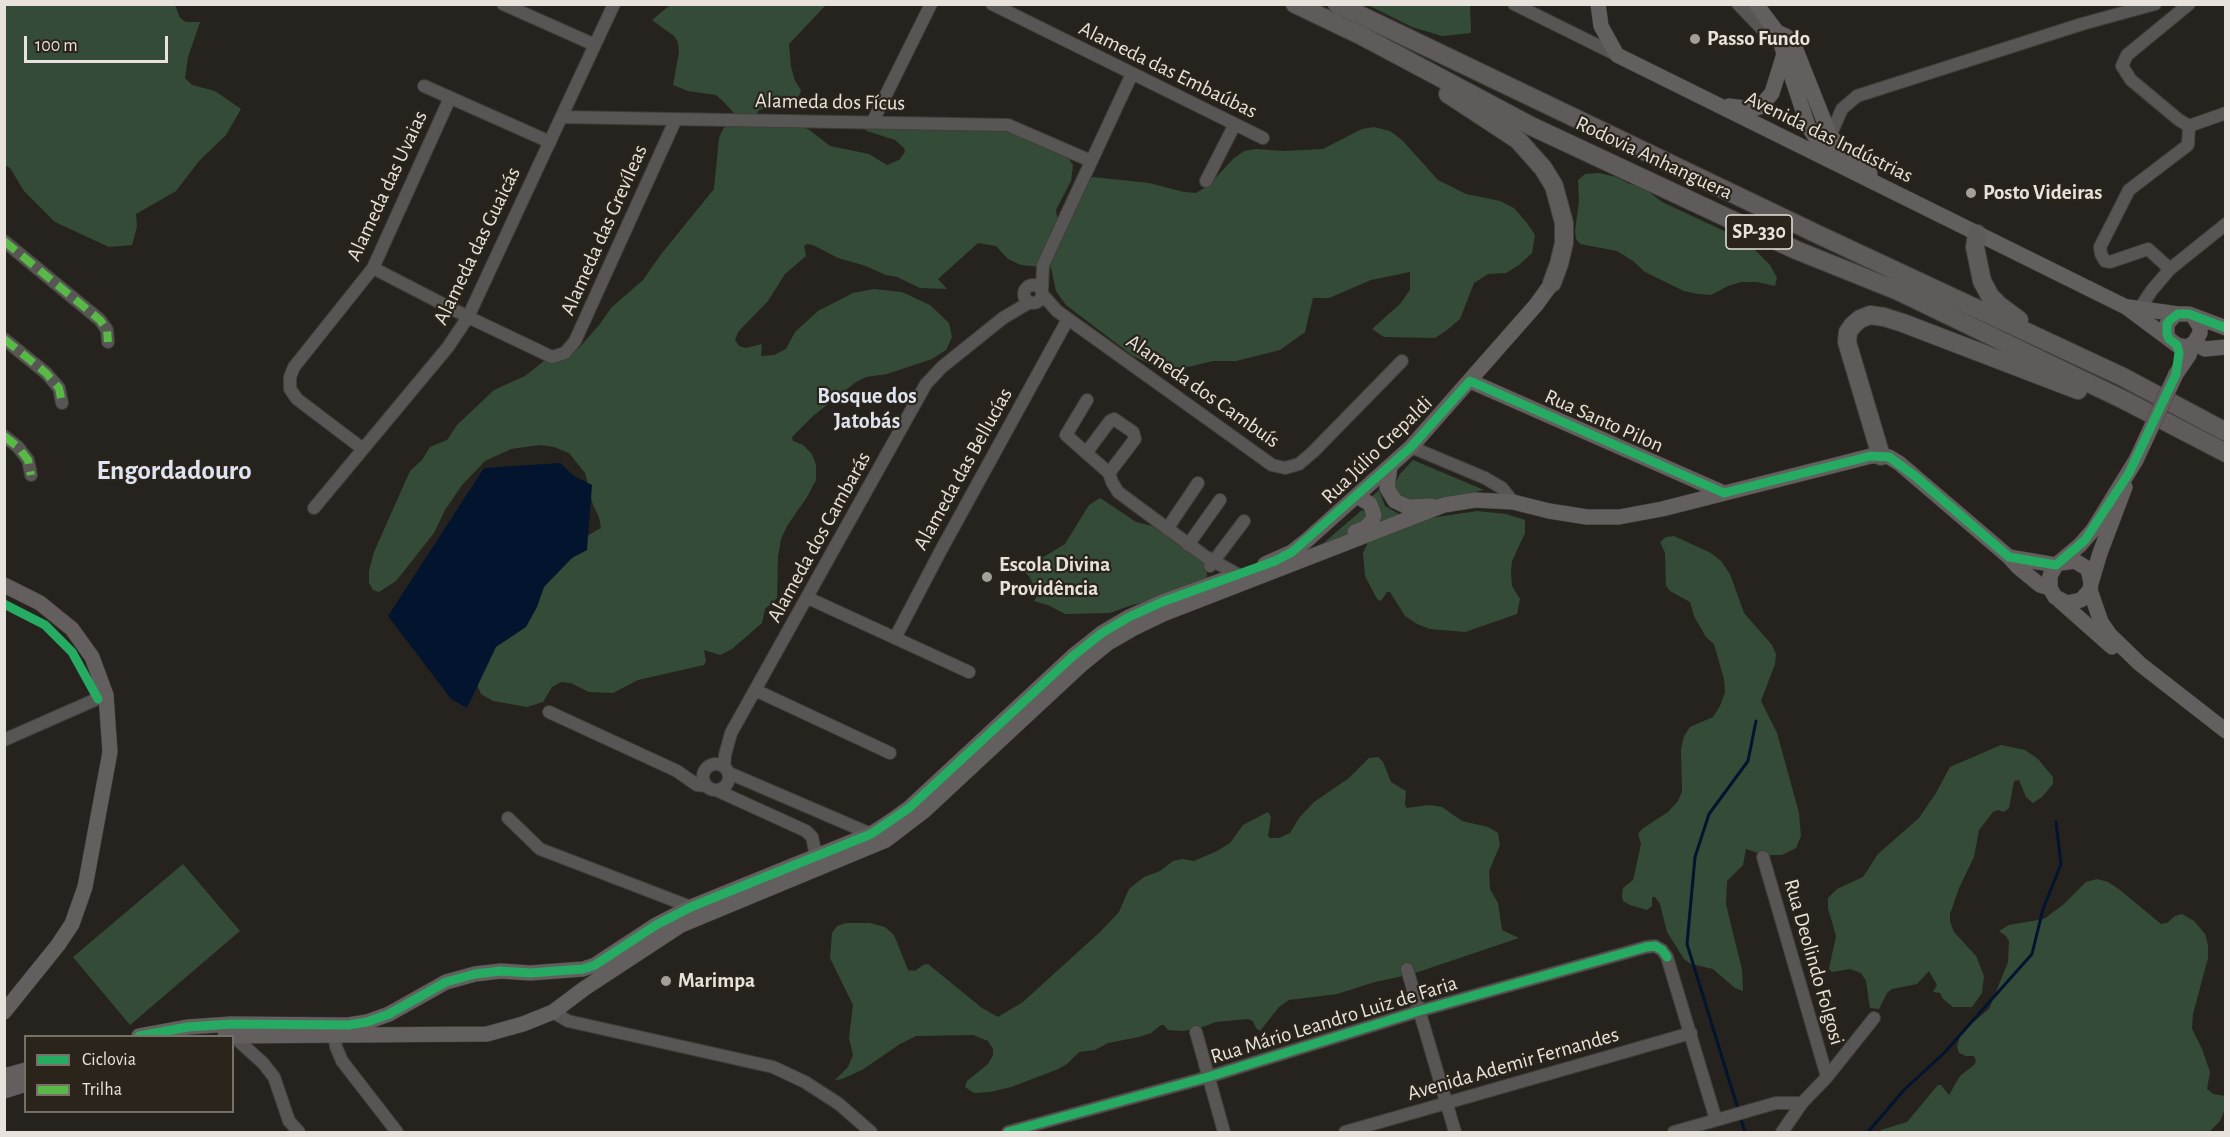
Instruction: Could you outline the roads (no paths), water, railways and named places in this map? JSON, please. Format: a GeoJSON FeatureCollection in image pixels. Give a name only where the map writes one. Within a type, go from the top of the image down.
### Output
{"type":"FeatureCollection","features":[{"type":"Feature","properties":{"kind":"highway","name":"Rodovia Anhanguera"},"geometry":{"type":"LineString","coordinates":[[1295,4],[1362,36],[1531,126],[1796,249],[1898,291],[2124,400],[2226,453]]}},
{"type":"Feature","properties":{"kind":"highway","name":"Rodovia Anhanguera"},"geometry":{"type":"LineString","coordinates":[[1337,4],[1785,219],[2123,377],[2226,432]]}},
{"type":"Feature","properties":{"kind":"highway"},"geometry":{"type":"LineString","coordinates":[[1362,36],[1512,135],[1530,151],[1554,186],[1564,223],[1564,243],[1560,264],[1552,283]]}},
{"type":"Feature","properties":{"kind":"highway"},"geometry":{"type":"LineString","coordinates":[[1977,234],[1975,247],[1982,281],[1990,296],[2000,306],[2015,318],[2100,362],[2123,377]]}},
{"type":"Feature","properties":{"kind":"highway"},"geometry":{"type":"LineString","coordinates":[[1881,456],[1847,342],[1848,332],[1852,325],[1870,315],[1903,323],[2093,397],[2124,400]]}},
{"type":"Feature","properties":{"kind":"main road"},"geometry":{"type":"LineString","coordinates":[[1598,4],[1601,26],[1617,55]]}},
{"type":"Feature","properties":{"kind":"main road"},"geometry":{"type":"LineString","coordinates":[[1756,4],[1777,32],[1784,53],[1801,86],[1818,109],[1830,136],[1878,182]]}},
{"type":"Feature","properties":{"kind":"main road"},"geometry":{"type":"LineString","coordinates":[[1777,32],[1786,36],[1794,45],[1808,126],[1826,149],[1849,168]]}},
{"type":"Feature","properties":{"kind":"main road"},"geometry":{"type":"LineString","coordinates":[[1715,102],[1742,109],[1760,106],[1772,93],[1784,53]]}},
{"type":"Feature","properties":{"kind":"main road","name":"Avenida das Indústrias"},"geometry":{"type":"LineString","coordinates":[[1617,55],[1715,102],[1739,117],[1878,182],[1977,234],[2133,308],[2183,343]]}},
{"type":"Feature","properties":{"kind":"main road","name":"Rua Júlio Crepaldi"},"geometry":{"type":"LineString","coordinates":[[334,1030],[368,1022],[389,1014],[446,982],[476,974],[501,971],[530,973],[589,967],[656,925],[691,907],[871,834],[909,808],[1073,656],[1102,633],[1137,614],[1275,561],[1306,541],[1411,447],[1552,283]]}},
{"type":"Feature","properties":{"kind":"main road","name":"Avenida das Indústrias"},"geometry":{"type":"LineString","coordinates":[[2133,308],[2186,315],[2226,328]]}},
{"type":"Feature","properties":{"kind":"main road"},"geometry":{"type":"LineString","coordinates":[[2183,343],[2198,339],[2200,327],[2186,315],[2174,316],[2167,324],[2167,334],[2183,343],[2205,348],[2226,347]]}},
{"type":"Feature","properties":{"kind":"main road"},"geometry":{"type":"LineString","coordinates":[[2060,601],[2067,603],[2080,600],[2091,587],[2133,466],[2177,373],[2183,343]]}},
{"type":"Feature","properties":{"kind":"main road","name":"Rua Santo Pilon"},"geometry":{"type":"LineString","coordinates":[[1470,381],[1724,493]]}},
{"type":"Feature","properties":{"kind":"main road"},"geometry":{"type":"LineString","coordinates":[[1390,467],[1387,488],[1395,501],[1408,507],[1444,506],[1475,500],[1513,502],[1587,517],[1619,517],[1684,504],[1871,456],[1889,457],[1907,469],[2040,585],[2050,588],[2060,601],[2122,657],[2140,664]]}},
{"type":"Feature","properties":{"kind":"main road"},"geometry":{"type":"LineString","coordinates":[[2050,588],[2050,576],[2058,564],[2085,540],[2133,466]]}},
{"type":"Feature","properties":{"kind":"main road"},"geometry":{"type":"LineString","coordinates":[[1684,504],[1690,494],[1685,476]]}},
{"type":"Feature","properties":{"kind":"main road"},"geometry":{"type":"LineString","coordinates":[[1302,560],[1365,528],[1372,521],[1373,508],[1357,496]]}},
{"type":"Feature","properties":{"kind":"main road"},"geometry":{"type":"LineString","coordinates":[[144,1035],[188,1027],[231,1024],[392,1035],[487,1034],[554,1012],[612,969],[681,925],[886,840],[924,811],[1081,665],[1108,643],[1163,614],[1444,506]]}},
{"type":"Feature","properties":{"kind":"main road"},"geometry":{"type":"LineString","coordinates":[[2009,557],[2058,564],[2068,560],[2082,564],[2091,576],[2091,587],[2101,622],[2110,635],[2140,664],[2226,731]]}},
{"type":"Feature","properties":{"kind":"main road"},"geometry":{"type":"LineString","coordinates":[[4,585],[40,603],[72,629],[92,657],[106,695],[110,752],[85,887],[72,924],[4,1012]]}},
{"type":"Feature","properties":{"kind":"main road"},"geometry":{"type":"LineString","coordinates":[[389,1014],[388,1026],[392,1035]]}},
{"type":"Feature","properties":{"kind":"main road"},"geometry":{"type":"LineString","coordinates":[[234,1036],[334,1030]]}},
{"type":"Feature","properties":{"kind":"main road"},"geometry":{"type":"LineString","coordinates":[[4,1076],[24,1071]]}},
{"type":"Feature","properties":{"kind":"main road"},"geometry":{"type":"LineString","coordinates":[[4,1091],[24,1085]]}},
{"type":"Feature","properties":{"kind":"street"},"geometry":{"type":"LineString","coordinates":[[503,4],[595,45]]}},
{"type":"Feature","properties":{"kind":"street","name":"Alameda das Guaicás"},"geometry":{"type":"LineString","coordinates":[[314,508],[448,347],[468,317],[614,4]]}},
{"type":"Feature","properties":{"kind":"street"},"geometry":{"type":"LineString","coordinates":[[873,121],[932,4]]}},
{"type":"Feature","properties":{"kind":"street","name":"Alameda das Embaúbas"},"geometry":{"type":"LineString","coordinates":[[992,4],[1263,138]]}},
{"type":"Feature","properties":{"kind":"street","name":"Avenida das Indústrias"},"geometry":{"type":"LineString","coordinates":[[1514,4],[1617,55]]}},
{"type":"Feature","properties":{"kind":"street"},"geometry":{"type":"LineString","coordinates":[[1738,4],[1767,32],[1777,32]]}},
{"type":"Feature","properties":{"kind":"street"},"geometry":{"type":"LineString","coordinates":[[1830,136],[1842,109],[1857,96],[2082,24],[2155,4]]}},
{"type":"Feature","properties":{"kind":"street"},"geometry":{"type":"LineString","coordinates":[[2188,4],[2127,55],[2122,66],[2132,80],[2189,126]]}},
{"type":"Feature","properties":{"kind":"street","name":"Alameda dos Cambarás"},"geometry":{"type":"LineString","coordinates":[[727,770],[725,755],[731,734],[926,384],[942,367],[1034,294],[1037,271],[1043,265],[1132,74]]}},
{"type":"Feature","properties":{"kind":"street"},"geometry":{"type":"LineString","coordinates":[[424,86],[550,142]]}},
{"type":"Feature","properties":{"kind":"street","name":"Alameda das Uvaias"},"geometry":{"type":"LineString","coordinates":[[363,449],[297,399],[290,389],[290,377],[294,366],[373,268],[450,98]]}},
{"type":"Feature","properties":{"kind":"street"},"geometry":{"type":"LineString","coordinates":[[1818,109],[1842,109]]}},
{"type":"Feature","properties":{"kind":"street"},"geometry":{"type":"LineString","coordinates":[[2189,126],[2226,112]]}},
{"type":"Feature","properties":{"kind":"street","name":"Alameda dos Fícus"},"geometry":{"type":"LineString","coordinates":[[561,117],[675,121],[873,121],[1008,125],[1091,161]]}},
{"type":"Feature","properties":{"kind":"street","name":"Alameda das Grevíleas"},"geometry":{"type":"LineString","coordinates":[[468,317],[552,357],[565,353],[575,341],[675,121]]}},
{"type":"Feature","properties":{"kind":"street"},"geometry":{"type":"LineString","coordinates":[[1206,181],[1235,124]]}},
{"type":"Feature","properties":{"kind":"street"},"geometry":{"type":"LineString","coordinates":[[2170,269],[2148,249],[2110,262],[2105,261],[2100,248],[2129,190],[2188,145],[2189,126]]}},
{"type":"Feature","properties":{"kind":"street"},"geometry":{"type":"LineString","coordinates":[[2133,308],[2170,269],[2226,224]]}},
{"type":"Feature","properties":{"kind":"street"},"geometry":{"type":"LineString","coordinates":[[4,242],[100,320],[107,330],[108,342]]}},
{"type":"Feature","properties":{"kind":"street"},"geometry":{"type":"LineString","coordinates":[[373,268],[468,317]]}},
{"type":"Feature","properties":{"kind":"street","name":"Alameda dos Cambuís"},"geometry":{"type":"LineString","coordinates":[[1034,294],[1272,465],[1285,468],[1299,464],[1313,452],[1402,361]]}},
{"type":"Feature","properties":{"kind":"street","name":"Alameda das Bellucías"},"geometry":{"type":"LineString","coordinates":[[895,638],[1068,319]]}},
{"type":"Feature","properties":{"kind":"street"},"geometry":{"type":"LineString","coordinates":[[4,339],[46,373],[59,388],[62,403]]}},
{"type":"Feature","properties":{"kind":"street"},"geometry":{"type":"LineString","coordinates":[[1087,400],[1066,435],[1109,473],[1118,492],[1210,562],[1237,574]]}},
{"type":"Feature","properties":{"kind":"street"},"geometry":{"type":"LineString","coordinates":[[1086,453],[1110,421],[1114,419],[1133,432],[1135,439],[1109,473]]}},
{"type":"Feature","properties":{"kind":"street"},"geometry":{"type":"LineString","coordinates":[[4,435],[28,460],[31,475]]}},
{"type":"Feature","properties":{"kind":"street"},"geometry":{"type":"LineString","coordinates":[[1411,447],[1485,478],[1502,488],[1513,502]]}},
{"type":"Feature","properties":{"kind":"street"},"geometry":{"type":"LineString","coordinates":[[1167,529],[1198,483]]}},
{"type":"Feature","properties":{"kind":"street"},"geometry":{"type":"LineString","coordinates":[[1188,545],[1220,500]]}},
{"type":"Feature","properties":{"kind":"street"},"geometry":{"type":"LineString","coordinates":[[1211,584],[1210,562],[1244,521]]}},
{"type":"Feature","properties":{"kind":"street"},"geometry":{"type":"LineString","coordinates":[[808,598],[969,672]]}},
{"type":"Feature","properties":{"kind":"street"},"geometry":{"type":"LineString","coordinates":[[755,690],[890,753]]}},
{"type":"Feature","properties":{"kind":"street"},"geometry":{"type":"LineString","coordinates":[[4,740],[106,695]]}},
{"type":"Feature","properties":{"kind":"street"},"geometry":{"type":"LineString","coordinates":[[549,712],[677,771],[697,785],[711,788],[806,831],[812,837],[816,855]]}},
{"type":"Feature","properties":{"kind":"street","name":"Alameda dos Cambarás"},"geometry":{"type":"LineString","coordinates":[[705,771],[722,743],[731,734]]}},
{"type":"Feature","properties":{"kind":"street"},"geometry":{"type":"LineString","coordinates":[[727,770],[730,778],[725,787],[711,788],[704,782],[705,771],[711,765],[718,764],[779,795],[871,834]]}},
{"type":"Feature","properties":{"kind":"street"},"geometry":{"type":"LineString","coordinates":[[677,771],[705,771]]}},
{"type":"Feature","properties":{"kind":"street"},"geometry":{"type":"LineString","coordinates":[[770,815],[779,795]]}},
{"type":"Feature","properties":{"kind":"street"},"geometry":{"type":"LineString","coordinates":[[508,818],[540,849],[691,907]]}},
{"type":"Feature","properties":{"kind":"street","name":"Rua Deolindo Folgosi"},"geometry":{"type":"LineString","coordinates":[[1763,857],[1827,1077]]}},
{"type":"Feature","properties":{"kind":"street","name":"Rua Mário Leandro Luiz de Faria"},"geometry":{"type":"LineString","coordinates":[[1008,1132],[1208,1077],[1419,1011],[1646,947],[1655,946],[1667,957],[1690,1033]]}},
{"type":"Feature","properties":{"kind":"street"},"geometry":{"type":"LineString","coordinates":[[1407,969],[1455,1132]]}},
{"type":"Feature","properties":{"kind":"street"},"geometry":{"type":"LineString","coordinates":[[554,1012],[568,1021],[772,1067],[805,1082],[839,1104],[872,1132]]}},
{"type":"Feature","properties":{"kind":"street"},"geometry":{"type":"LineString","coordinates":[[1782,1132],[1802,1103],[1827,1077],[1874,1018]]}},
{"type":"Feature","properties":{"kind":"street"},"geometry":{"type":"LineString","coordinates":[[334,1030],[336,1047],[342,1061],[397,1132]]}},
{"type":"Feature","properties":{"kind":"street"},"geometry":{"type":"LineString","coordinates":[[1196,1032],[1224,1132]]}},
{"type":"Feature","properties":{"kind":"street"},"geometry":{"type":"LineString","coordinates":[[1690,1033],[1716,1120]]}},
{"type":"Feature","properties":{"kind":"street","name":"Avenida Ademir Fernandes"},"geometry":{"type":"LineString","coordinates":[[1345,1132],[1690,1033]]}},
{"type":"Feature","properties":{"kind":"street"},"geometry":{"type":"LineString","coordinates":[[234,1040],[263,1063],[274,1077],[289,1121],[299,1132]]}},
{"type":"Feature","properties":{"kind":"street"},"geometry":{"type":"LineString","coordinates":[[1674,1132],[1776,1102],[1802,1103]]}},
{"type":"Feature","properties":{"kind":"water"},"geometry":{"type":"Polygon","coordinates":[[[560,463],[574,476],[592,485],[587,550],[572,558],[544,587],[537,607],[526,627],[496,647],[467,708],[451,699],[388,616],[484,468],[560,463]]]}},
{"type":"Feature","properties":{"kind":"waterway"},"geometry":{"type":"LineString","coordinates":[[1738,1109],[1687,944],[1695,857],[1709,814],[1748,761],[1756,721]]}},
{"type":"Feature","properties":{"kind":"waterway"},"geometry":{"type":"LineString","coordinates":[[1868,1132],[1904,1090],[1944,1053],[2032,954],[2043,909],[2061,864],[2056,822]]}},
{"type":"Feature","properties":{"kind":"waterway"},"geometry":{"type":"LineString","coordinates":[[1740,1116],[1745,1132]]}},
{"type":"Feature","properties":{"kind":"place","name":"Passo Fundo"},"geometry":{"type":"Point","coordinates":[1695,39]}},
{"type":"Feature","properties":{"kind":"place","name":"Posto Videiras"},"geometry":{"type":"Point","coordinates":[1971,193]}},
{"type":"Feature","properties":{"kind":"place","name":"Escola Divina Providência"},"geometry":{"type":"Point","coordinates":[987,577]}},
{"type":"Feature","properties":{"kind":"place","name":"Marimpa"},"geometry":{"type":"Point","coordinates":[666,981]}},
{"type":"Feature","properties":{"kind":"district","name":"Bosque dos Jatobás"},"geometry":{"type":"Point","coordinates":[867,408]}},
{"type":"Feature","properties":{"kind":"district","name":"Engordadouro"},"geometry":{"type":"Point","coordinates":[174,471]}}]}
